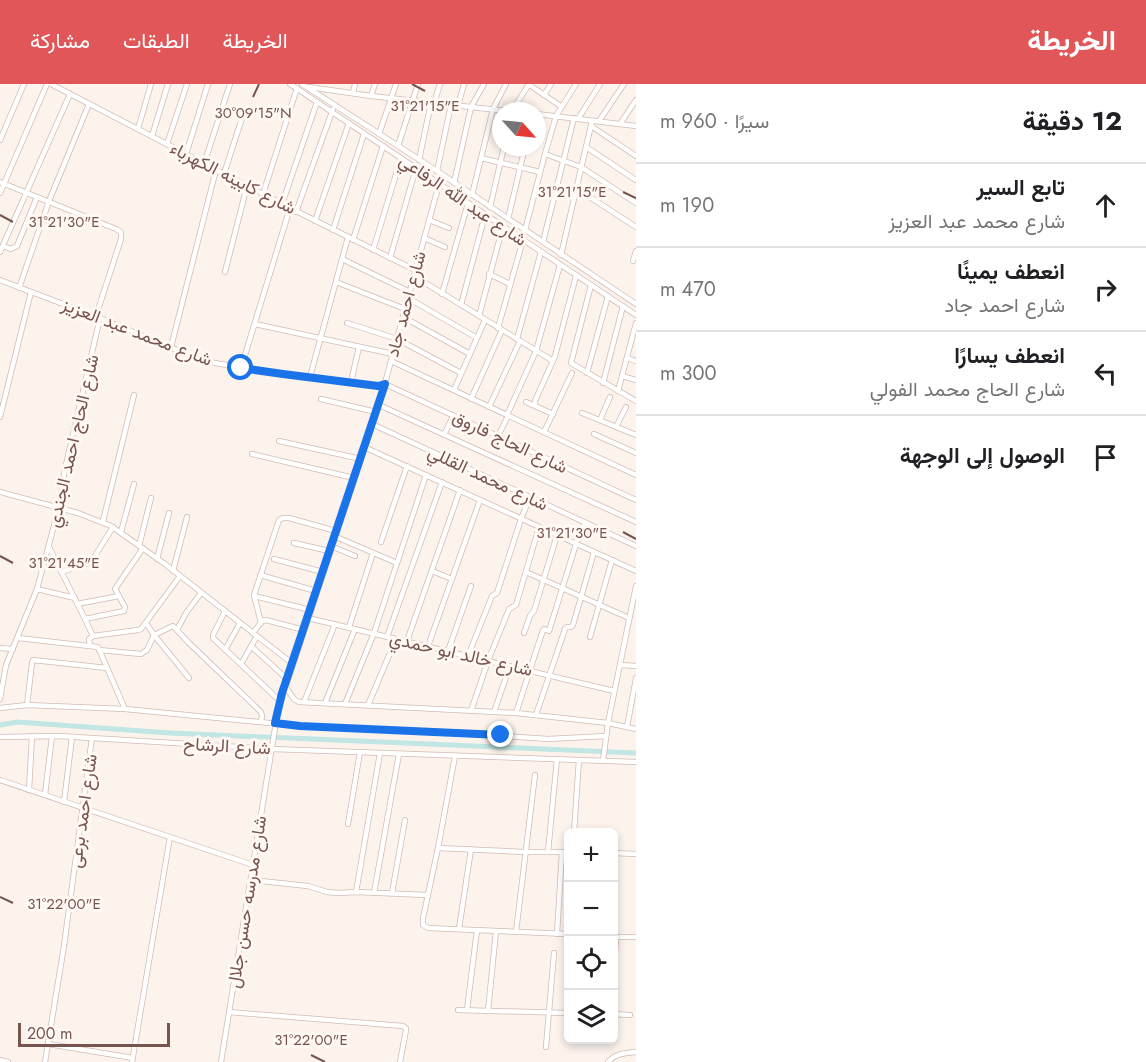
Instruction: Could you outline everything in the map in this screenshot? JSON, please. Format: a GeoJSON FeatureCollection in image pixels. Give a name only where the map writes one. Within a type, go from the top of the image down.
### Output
{"type":"FeatureCollection","features":[{"type":"Feature","properties":{"kind":"street"},"geometry":{"type":"LineString","coordinates":[[0,140],[24,84]]}},
{"type":"Feature","properties":{"kind":"street"},"geometry":{"type":"LineString","coordinates":[[0,193],[2,183],[49,84]]}},
{"type":"Feature","properties":{"kind":"street","name":"شارع كابينه الكهرباء"},"geometry":{"type":"LineString","coordinates":[[49,84],[390,258],[415,273],[442,294],[553,361]]}},
{"type":"Feature","properties":{"kind":"street"},"geometry":{"type":"LineString","coordinates":[[63,90],[67,84]]}},
{"type":"Feature","properties":{"kind":"street"},"geometry":{"type":"LineString","coordinates":[[138,129],[151,84]]}},
{"type":"Feature","properties":{"kind":"street"},"geometry":{"type":"LineString","coordinates":[[152,136],[168,84]]}},
{"type":"Feature","properties":{"kind":"street"},"geometry":{"type":"LineString","coordinates":[[167,144],[187,84]]}},
{"type":"Feature","properties":{"kind":"street"},"geometry":{"type":"LineString","coordinates":[[186,154],[208,84]]}},
{"type":"Feature","properties":{"kind":"street"},"geometry":{"type":"LineString","coordinates":[[204,164],[230,84]]}},
{"type":"Feature","properties":{"kind":"street","name":"شارع عبد الله الرفاعي"},"geometry":{"type":"LineString","coordinates":[[290,84],[319,95],[636,304]]}},
{"type":"Feature","properties":{"kind":"street"},"geometry":{"type":"LineString","coordinates":[[330,90],[332,84]]}},
{"type":"Feature","properties":{"kind":"street"},"geometry":{"type":"LineString","coordinates":[[353,93],[356,84]]}},
{"type":"Feature","properties":{"kind":"street"},"geometry":{"type":"LineString","coordinates":[[371,96],[375,84]]}},
{"type":"Feature","properties":{"kind":"street"},"geometry":{"type":"LineString","coordinates":[[379,134],[396,84]]}},
{"type":"Feature","properties":{"kind":"street"},"geometry":{"type":"LineString","coordinates":[[398,146],[418,84]]}},
{"type":"Feature","properties":{"kind":"street"},"geometry":{"type":"LineString","coordinates":[[419,160],[440,84]]}},
{"type":"Feature","properties":{"kind":"street"},"geometry":{"type":"LineString","coordinates":[[458,106],[464,84]]}},
{"type":"Feature","properties":{"kind":"street"},"geometry":{"type":"LineString","coordinates":[[454,183],[471,107],[484,84]]}},
{"type":"Feature","properties":{"kind":"street"},"geometry":{"type":"LineString","coordinates":[[497,102],[506,84]]}},
{"type":"Feature","properties":{"kind":"street"},"geometry":{"type":"LineString","coordinates":[[517,102],[528,84],[562,107]]}},
{"type":"Feature","properties":{"kind":"street"},"geometry":{"type":"LineString","coordinates":[[544,95],[551,84]]}},
{"type":"Feature","properties":{"kind":"street"},"geometry":{"type":"LineString","coordinates":[[546,148],[556,116],[576,84]]}},
{"type":"Feature","properties":{"kind":"street"},"geometry":{"type":"LineString","coordinates":[[543,242],[562,161],[576,119],[599,86],[592,84]]}},
{"type":"Feature","properties":{"kind":"street"},"geometry":{"type":"LineString","coordinates":[[598,121],[624,84]]}},
{"type":"Feature","properties":{"kind":"street"},"geometry":{"type":"LineString","coordinates":[[262,194],[302,87],[492,109]]}},
{"type":"Feature","properties":{"kind":"street","name":"شارع عبد الله الرفاعي"},"geometry":{"type":"LineString","coordinates":[[302,87],[317,102],[636,315]]}},
{"type":"Feature","properties":{"kind":"street"},"geometry":{"type":"LineString","coordinates":[[37,197],[17,246],[11,249],[1,249],[70,94]]}},
{"type":"Feature","properties":{"kind":"street"},"geometry":{"type":"LineString","coordinates":[[282,204],[319,95]]}},
{"type":"Feature","properties":{"kind":"street"},"geometry":{"type":"LineString","coordinates":[[620,124],[636,100]]}},
{"type":"Feature","properties":{"kind":"street"},"geometry":{"type":"LineString","coordinates":[[19,288],[49,201],[89,104]]}},
{"type":"Feature","properties":{"kind":"street"},"geometry":{"type":"LineString","coordinates":[[297,212],[334,105]]}},
{"type":"Feature","properties":{"kind":"street"},"geometry":{"type":"LineString","coordinates":[[437,171],[451,105]]}},
{"type":"Feature","properties":{"kind":"street"},"geometry":{"type":"LineString","coordinates":[[472,195],[492,113]]}},
{"type":"Feature","properties":{"kind":"street"},"geometry":{"type":"LineString","coordinates":[[224,174],[243,115]]}},
{"type":"Feature","properties":{"kind":"street"},"geometry":{"type":"LineString","coordinates":[[546,115],[591,123],[636,156]]}},
{"type":"Feature","properties":{"kind":"street"},"geometry":{"type":"LineString","coordinates":[[591,123],[598,121],[636,126]]}},
{"type":"Feature","properties":{"kind":"street"},"geometry":{"type":"LineString","coordinates":[[315,221],[349,123]]}},
{"type":"Feature","properties":{"kind":"street"},"geometry":{"type":"LineString","coordinates":[[561,255],[591,123]]}},
{"type":"Feature","properties":{"kind":"street"},"geometry":{"type":"LineString","coordinates":[[333,230],[364,134]]}},
{"type":"Feature","properties":{"kind":"street"},"geometry":{"type":"LineString","coordinates":[[310,377],[342,259],[383,146]]}},
{"type":"Feature","properties":{"kind":"street"},"geometry":{"type":"LineString","coordinates":[[586,147],[636,180]]}},
{"type":"Feature","properties":{"kind":"street"},"geometry":{"type":"LineString","coordinates":[[546,155],[581,167],[636,203]]}},
{"type":"Feature","properties":{"kind":"street"},"geometry":{"type":"LineString","coordinates":[[490,207],[502,156]]}},
{"type":"Feature","properties":{"kind":"street"},"geometry":{"type":"LineString","coordinates":[[508,219],[523,156]]}},
{"type":"Feature","properties":{"kind":"street"},"geometry":{"type":"LineString","coordinates":[[525,230],[544,156]]}},
{"type":"Feature","properties":{"kind":"street"},"geometry":{"type":"LineString","coordinates":[[373,250],[401,158]]}},
{"type":"Feature","properties":{"kind":"street"},"geometry":{"type":"LineString","coordinates":[[481,158],[540,172]]}},
{"type":"Feature","properties":{"kind":"street"},"geometry":{"type":"LineString","coordinates":[[390,258],[416,168]]}},
{"type":"Feature","properties":{"kind":"street"},"geometry":{"type":"LineString","coordinates":[[171,347],[216,170]]}},
{"type":"Feature","properties":{"kind":"street"},"geometry":{"type":"LineString","coordinates":[[2,183],[49,201]]}},
{"type":"Feature","properties":{"kind":"street","name":"شارع احمد جاد"},"geometry":{"type":"LineString","coordinates":[[273,741],[280,701],[379,405],[439,184]]}},
{"type":"Feature","properties":{"kind":"street"},"geometry":{"type":"LineString","coordinates":[[225,272],[247,186]]}},
{"type":"Feature","properties":{"kind":"street"},"geometry":{"type":"LineString","coordinates":[[576,188],[636,227]]}},
{"type":"Feature","properties":{"kind":"street","name":"شارع الحاج احمد الجندي"},"geometry":{"type":"LineString","coordinates":[[0,699],[6,665],[37,589],[49,546],[98,317],[121,239],[121,232],[116,229],[49,201]]}},
{"type":"Feature","properties":{"kind":"street"},"geometry":{"type":"LineString","coordinates":[[442,294],[468,203]]}},
{"type":"Feature","properties":{"kind":"street"},"geometry":{"type":"LineString","coordinates":[[241,368],[290,208]]}},
{"type":"Feature","properties":{"kind":"street"},"geometry":{"type":"LineString","coordinates":[[461,305],[485,214]]}},
{"type":"Feature","properties":{"kind":"street"},"geometry":{"type":"LineString","coordinates":[[429,220],[449,228]]}},
{"type":"Feature","properties":{"kind":"street"},"geometry":{"type":"LineString","coordinates":[[478,316],[503,226]]}},
{"type":"Feature","properties":{"kind":"street"},"geometry":{"type":"LineString","coordinates":[[424,238],[445,247]]}},
{"type":"Feature","properties":{"kind":"street"},"geometry":{"type":"LineString","coordinates":[[471,399],[500,329],[523,240]]}},
{"type":"Feature","properties":{"kind":"street"},"geometry":{"type":"LineString","coordinates":[[633,261],[636,251]]}},
{"type":"Feature","properties":{"kind":"street"},"geometry":{"type":"LineString","coordinates":[[489,407],[518,340],[541,252]]}},
{"type":"Feature","properties":{"kind":"street"},"geometry":{"type":"LineString","coordinates":[[342,259],[410,292]]}},
{"type":"Feature","properties":{"kind":"street"},"geometry":{"type":"LineString","coordinates":[[498,436],[536,351],[560,265]]}},
{"type":"Feature","properties":{"kind":"street"},"geometry":{"type":"LineString","coordinates":[[489,274],[510,284]]}},
{"type":"Feature","properties":{"kind":"street"},"geometry":{"type":"LineString","coordinates":[[535,405],[553,361],[576,276]]}},
{"type":"Feature","properties":{"kind":"street"},"geometry":{"type":"LineString","coordinates":[[0,288],[1,281]]}},
{"type":"Feature","properties":{"kind":"street","name":"شارع محمد عبد العزيز"},"geometry":{"type":"LineString","coordinates":[[1,281],[215,363],[378,386],[385,384]]}},
{"type":"Feature","properties":{"kind":"street"},"geometry":{"type":"LineString","coordinates":[[336,282],[405,309]]}},
{"type":"Feature","properties":{"kind":"street"},"geometry":{"type":"LineString","coordinates":[[591,285],[571,363],[636,401]]}},
{"type":"Feature","properties":{"kind":"street"},"geometry":{"type":"LineString","coordinates":[[0,417],[31,292]]}},
{"type":"Feature","properties":{"kind":"street"},"geometry":{"type":"LineString","coordinates":[[586,373],[608,296]]}},
{"type":"Feature","properties":{"kind":"street"},"geometry":{"type":"LineString","coordinates":[[408,298],[477,338]]}},
{"type":"Feature","properties":{"kind":"street"},"geometry":{"type":"LineString","coordinates":[[603,383],[623,306]]}},
{"type":"Feature","properties":{"kind":"street"},"geometry":{"type":"LineString","coordinates":[[403,317],[470,354]]}},
{"type":"Feature","properties":{"kind":"street"},"geometry":{"type":"LineString","coordinates":[[454,390],[485,320]]}},
{"type":"Feature","properties":{"kind":"street"},"geometry":{"type":"LineString","coordinates":[[347,322],[397,339],[461,373]]}},
{"type":"Feature","properties":{"kind":"street"},"geometry":{"type":"LineString","coordinates":[[618,391],[636,323]]}},
{"type":"Feature","properties":{"kind":"street"},"geometry":{"type":"LineString","coordinates":[[255,324],[393,354]]}},
{"type":"Feature","properties":{"kind":"street"},"geometry":{"type":"LineString","coordinates":[[351,382],[359,347]]}},
{"type":"Feature","properties":{"kind":"street"},"geometry":{"type":"LineString","coordinates":[[627,358],[636,362]]}},
{"type":"Feature","properties":{"kind":"street"},"geometry":{"type":"LineString","coordinates":[[391,362],[636,475]]}},
{"type":"Feature","properties":{"kind":"street"},"geometry":{"type":"LineString","coordinates":[[544,432],[572,373]]}},
{"type":"Feature","properties":{"kind":"street"},"geometry":{"type":"LineString","coordinates":[[622,376],[636,380]]}},
{"type":"Feature","properties":{"kind":"street","name":"شارع الحاج فاروق"},"geometry":{"type":"LineString","coordinates":[[385,384],[636,500]]}},
{"type":"Feature","properties":{"kind":"street"},"geometry":{"type":"LineString","coordinates":[[103,521],[134,395]]}},
{"type":"Feature","properties":{"kind":"street"},"geometry":{"type":"LineString","coordinates":[[600,420],[610,398]]}},
{"type":"Feature","properties":{"kind":"street"},"geometry":{"type":"LineString","coordinates":[[321,399],[376,412]]}},
{"type":"Feature","properties":{"kind":"street"},"geometry":{"type":"LineString","coordinates":[[526,402],[552,414]]}},
{"type":"Feature","properties":{"kind":"street"},"geometry":{"type":"LineString","coordinates":[[379,405],[636,522]]}},
{"type":"Feature","properties":{"kind":"street"},"geometry":{"type":"LineString","coordinates":[[616,427],[626,407]]}},
{"type":"Feature","properties":{"kind":"street"},"geometry":{"type":"LineString","coordinates":[[582,413],[636,435]]}},
{"type":"Feature","properties":{"kind":"street"},"geometry":{"type":"LineString","coordinates":[[444,435],[453,416]]}},
{"type":"Feature","properties":{"kind":"street","name":"شارع محمد القللي"},"geometry":{"type":"LineString","coordinates":[[372,424],[636,546]]}},
{"type":"Feature","properties":{"kind":"street"},"geometry":{"type":"LineString","coordinates":[[594,434],[636,453]]}},
{"type":"Feature","properties":{"kind":"street"},"geometry":{"type":"LineString","coordinates":[[279,441],[361,459]]}},
{"type":"Feature","properties":{"kind":"street"},"geometry":{"type":"LineString","coordinates":[[364,447],[636,571]]}},
{"type":"Feature","properties":{"kind":"street"},"geometry":{"type":"LineString","coordinates":[[252,454],[354,478]]}},
{"type":"Feature","properties":{"kind":"street"},"geometry":{"type":"LineString","coordinates":[[381,542],[407,466]]}},
{"type":"Feature","properties":{"kind":"street"},"geometry":{"type":"LineString","coordinates":[[345,704],[374,633],[426,475]]}},
{"type":"Feature","properties":{"kind":"street"},"geometry":{"type":"LineString","coordinates":[[387,636],[442,482]]}},
{"type":"Feature","properties":{"kind":"street"},"geometry":{"type":"LineString","coordinates":[[121,532],[135,484]]}},
{"type":"Feature","properties":{"kind":"street"},"geometry":{"type":"LineString","coordinates":[[407,641],[460,490]]}},
{"type":"Feature","properties":{"kind":"street"},"geometry":{"type":"LineString","coordinates":[[0,492],[103,521],[180,576],[293,664]]}},
{"type":"Feature","properties":{"kind":"street"},"geometry":{"type":"LineString","coordinates":[[468,656],[492,596],[497,593],[530,497]]}},
{"type":"Feature","properties":{"kind":"street"},"geometry":{"type":"LineString","coordinates":[[85,619],[123,612],[125,607],[115,589],[141,547],[151,498]]}},
{"type":"Feature","properties":{"kind":"street"},"geometry":{"type":"LineString","coordinates":[[428,646],[480,500]]}},
{"type":"Feature","properties":{"kind":"street"},"geometry":{"type":"LineString","coordinates":[[157,559],[169,513]]}},
{"type":"Feature","properties":{"kind":"street"},"geometry":{"type":"LineString","coordinates":[[173,571],[187,517]]}},
{"type":"Feature","properties":{"kind":"street"},"geometry":{"type":"LineString","coordinates":[[261,623],[254,596],[279,520],[283,518],[335,533],[397,563]]}},
{"type":"Feature","properties":{"kind":"street"},"geometry":{"type":"LineString","coordinates":[[549,631],[576,544],[585,523]]}},
{"type":"Feature","properties":{"kind":"street"},"geometry":{"type":"LineString","coordinates":[[62,572],[91,562],[113,527]]}},
{"type":"Feature","properties":{"kind":"street"},"geometry":{"type":"LineString","coordinates":[[471,711],[509,609],[516,605],[539,527]]}},
{"type":"Feature","properties":{"kind":"street"},"geometry":{"type":"LineString","coordinates":[[524,633],[534,611],[557,535]]}},
{"type":"Feature","properties":{"kind":"street"},"geometry":{"type":"LineString","coordinates":[[294,543],[330,548],[355,556]]}},
{"type":"Feature","properties":{"kind":"street"},"geometry":{"type":"LineString","coordinates":[[49,546],[93,636]]}},
{"type":"Feature","properties":{"kind":"street"},"geometry":{"type":"LineString","coordinates":[[349,627],[373,552]]}},
{"type":"Feature","properties":{"kind":"street"},"geometry":{"type":"LineString","coordinates":[[536,716],[566,627],[573,626],[594,552]]}},
{"type":"Feature","properties":{"kind":"street"},"geometry":{"type":"LineString","coordinates":[[274,559],[323,572]]}},
{"type":"Feature","properties":{"kind":"street"},"geometry":{"type":"LineString","coordinates":[[590,636],[612,560]]}},
{"type":"Feature","properties":{"kind":"street"},"geometry":{"type":"LineString","coordinates":[[432,571],[452,579]]}},
{"type":"Feature","properties":{"kind":"street"},"geometry":{"type":"LineString","coordinates":[[526,572],[629,618]]}},
{"type":"Feature","properties":{"kind":"street"},"geometry":{"type":"LineString","coordinates":[[260,575],[316,591]]}},
{"type":"Feature","properties":{"kind":"street"},"geometry":{"type":"LineString","coordinates":[[90,646],[89,639],[93,636],[138,630],[146,623],[180,576]]}},
{"type":"Feature","properties":{"kind":"street"},"geometry":{"type":"LineString","coordinates":[[448,651],[471,586]]}},
{"type":"Feature","properties":{"kind":"street"},"geometry":{"type":"LineString","coordinates":[[603,760],[608,723],[636,586]]}},
{"type":"Feature","properties":{"kind":"street"},"geometry":{"type":"LineString","coordinates":[[37,589],[75,598]]}},
{"type":"Feature","properties":{"kind":"street"},"geometry":{"type":"LineString","coordinates":[[177,630],[201,593]]}},
{"type":"Feature","properties":{"kind":"street"},"geometry":{"type":"LineString","coordinates":[[77,604],[119,596]]}},
{"type":"Feature","properties":{"kind":"street"},"geometry":{"type":"LineString","coordinates":[[254,596],[310,610]]}},
{"type":"Feature","properties":{"kind":"street"},"geometry":{"type":"LineString","coordinates":[[225,611],[213,636],[280,701]]}},
{"type":"Feature","properties":{"kind":"street","name":"شارع خالد ابو حمدي"},"geometry":{"type":"LineString","coordinates":[[308,618],[615,691]]}},
{"type":"Feature","properties":{"kind":"street"},"geometry":{"type":"LineString","coordinates":[[241,664],[261,623],[265,620],[304,630]]}},
{"type":"Feature","properties":{"kind":"street"},"geometry":{"type":"LineString","coordinates":[[146,623],[189,678]]}},
{"type":"Feature","properties":{"kind":"street"},"geometry":{"type":"LineString","coordinates":[[225,650],[240,623]]}},
{"type":"Feature","properties":{"kind":"street"},"geometry":{"type":"LineString","coordinates":[[304,702],[335,624]]}},
{"type":"Feature","properties":{"kind":"street"},"geometry":{"type":"LineString","coordinates":[[99,650],[141,654],[147,650],[154,635],[174,626],[261,712],[261,722]]}},
{"type":"Feature","properties":{"kind":"street"},"geometry":{"type":"LineString","coordinates":[[325,703],[355,629]]}},
{"type":"Feature","properties":{"kind":"street"},"geometry":{"type":"LineString","coordinates":[[516,713],[543,630],[562,637]]}},
{"type":"Feature","properties":{"kind":"street"},"geometry":{"type":"LineString","coordinates":[[18,638],[98,647],[125,709]]}},
{"type":"Feature","properties":{"kind":"street"},"geometry":{"type":"LineString","coordinates":[[368,705],[396,639]]}},
{"type":"Feature","properties":{"kind":"street"},"geometry":{"type":"LineString","coordinates":[[251,646],[287,679]]}},
{"type":"Feature","properties":{"kind":"street"},"geometry":{"type":"LineString","coordinates":[[0,648],[13,649]]}},
{"type":"Feature","properties":{"kind":"street"},"geometry":{"type":"LineString","coordinates":[[27,705],[33,660],[107,668]]}},
{"type":"Feature","properties":{"kind":"street"},"geometry":{"type":"LineString","coordinates":[[0,664],[6,665]]}},
{"type":"Feature","properties":{"kind":"street"},"geometry":{"type":"LineString","coordinates":[[620,664],[636,666]]}},
{"type":"Feature","properties":{"kind":"street"},"geometry":{"type":"LineString","coordinates":[[494,712],[510,666]]}},
{"type":"Feature","properties":{"kind":"street"},"geometry":{"type":"LineString","coordinates":[[627,727],[635,694],[636,678]]}},
{"type":"Feature","properties":{"kind":"street"},"geometry":{"type":"LineString","coordinates":[[285,686],[296,701],[304,702],[516,713],[608,723],[636,729]]}},
{"type":"Feature","properties":{"kind":"street"},"geometry":{"type":"LineString","coordinates":[[0,708],[27,705],[125,709],[275,723],[548,739],[606,738]]}},
{"type":"Feature","properties":{"kind":"street"},"geometry":{"type":"LineString","coordinates":[[30,790],[32,736]]}},
{"type":"Feature","properties":{"kind":"street"},"geometry":{"type":"LineString","coordinates":[[45,795],[52,736]]}},
{"type":"Feature","properties":{"kind":"street"},"geometry":{"type":"LineString","coordinates":[[64,801],[72,736]]}},
{"type":"Feature","properties":{"kind":"street","name":"شارع الرشاح"},"geometry":{"type":"LineString","coordinates":[[0,737],[72,736],[272,749],[636,762]]}},
{"type":"Feature","properties":{"kind":"street","name":"شارع احمد برعى"},"geometry":{"type":"LineString","coordinates":[[45,1062],[93,738]]}},
{"type":"Feature","properties":{"kind":"street","name":"شارع مدرسه حسن جلال"},"geometry":{"type":"LineString","coordinates":[[221,1062],[273,741]]}},
{"type":"Feature","properties":{"kind":"street"},"geometry":{"type":"LineString","coordinates":[[348,824],[360,752]]}},
{"type":"Feature","properties":{"kind":"street"},"geometry":{"type":"LineString","coordinates":[[356,892],[380,753]]}},
{"type":"Feature","properties":{"kind":"street"},"geometry":{"type":"LineString","coordinates":[[374,893],[399,754]]}},
{"type":"Feature","properties":{"kind":"street"},"geometry":{"type":"LineString","coordinates":[[455,756],[423,925],[428,928],[564,934]]}},
{"type":"Feature","properties":{"kind":"street"},"geometry":{"type":"LineString","coordinates":[[548,852],[557,759]]}},
{"type":"Feature","properties":{"kind":"street"},"geometry":{"type":"LineString","coordinates":[[574,828],[579,760]]}},
{"type":"Feature","properties":{"kind":"street"},"geometry":{"type":"LineString","coordinates":[[516,932],[535,775]]}},
{"type":"Feature","properties":{"kind":"street"},"geometry":{"type":"LineString","coordinates":[[0,780],[253,865]]}},
{"type":"Feature","properties":{"kind":"street"},"geometry":{"type":"LineString","coordinates":[[392,893],[405,820]]}},
{"type":"Feature","properties":{"kind":"street"},"geometry":{"type":"LineString","coordinates":[[48,1044],[133,1060],[170,837]]}},
{"type":"Feature","properties":{"kind":"street"},"geometry":{"type":"LineString","coordinates":[[438,848],[564,852]]}},
{"type":"Feature","properties":{"kind":"street"},"geometry":{"type":"LineString","coordinates":[[459,929],[471,849]]}},
{"type":"Feature","properties":{"kind":"street"},"geometry":{"type":"LineString","coordinates":[[618,853],[636,854]]}},
{"type":"Feature","properties":{"kind":"street"},"geometry":{"type":"LineString","coordinates":[[557,934],[564,862]]}},
{"type":"Feature","properties":{"kind":"street"},"geometry":{"type":"LineString","coordinates":[[251,880],[308,886],[327,892],[427,895]]}},
{"type":"Feature","properties":{"kind":"street"},"geometry":{"type":"LineString","coordinates":[[467,1010],[477,930]]}},
{"type":"Feature","properties":{"kind":"street"},"geometry":{"type":"LineString","coordinates":[[488,1011],[496,931]]}},
{"type":"Feature","properties":{"kind":"street"},"geometry":{"type":"LineString","coordinates":[[618,937],[636,938]]}},
{"type":"Feature","properties":{"kind":"street"},"geometry":{"type":"LineString","coordinates":[[546,1047],[554,953]]}},
{"type":"Feature","properties":{"kind":"street"},"geometry":{"type":"LineString","coordinates":[[458,1010],[564,1013]]}},
{"type":"Feature","properties":{"kind":"street"},"geometry":{"type":"LineString","coordinates":[[230,1012],[403,1026],[406,1030],[400,1062]]}},
{"type":"Feature","properties":{"kind":"street"},"geometry":{"type":"LineString","coordinates":[[618,1014],[630,1015]]}},
{"type":"Feature","properties":{"kind":"street"},"geometry":{"type":"LineString","coordinates":[[608,1062],[616,1055],[636,1052]]}},
{"type":"Feature","properties":{"kind":"street"},"geometry":{"type":"LineString","coordinates":[[0,1060],[9,1062]]}},
{"type":"Feature","properties":{"kind":"waterway"},"geometry":{"type":"LineString","coordinates":[[0,725],[17,722],[170,733],[636,753]]}},
{"type":"Feature","properties":{"kind":"route"},"geometry":{"type":"LineString","coordinates":[[241,368],[378,386],[385,384],[282,693],[275,723],[501,735]]}}]}
